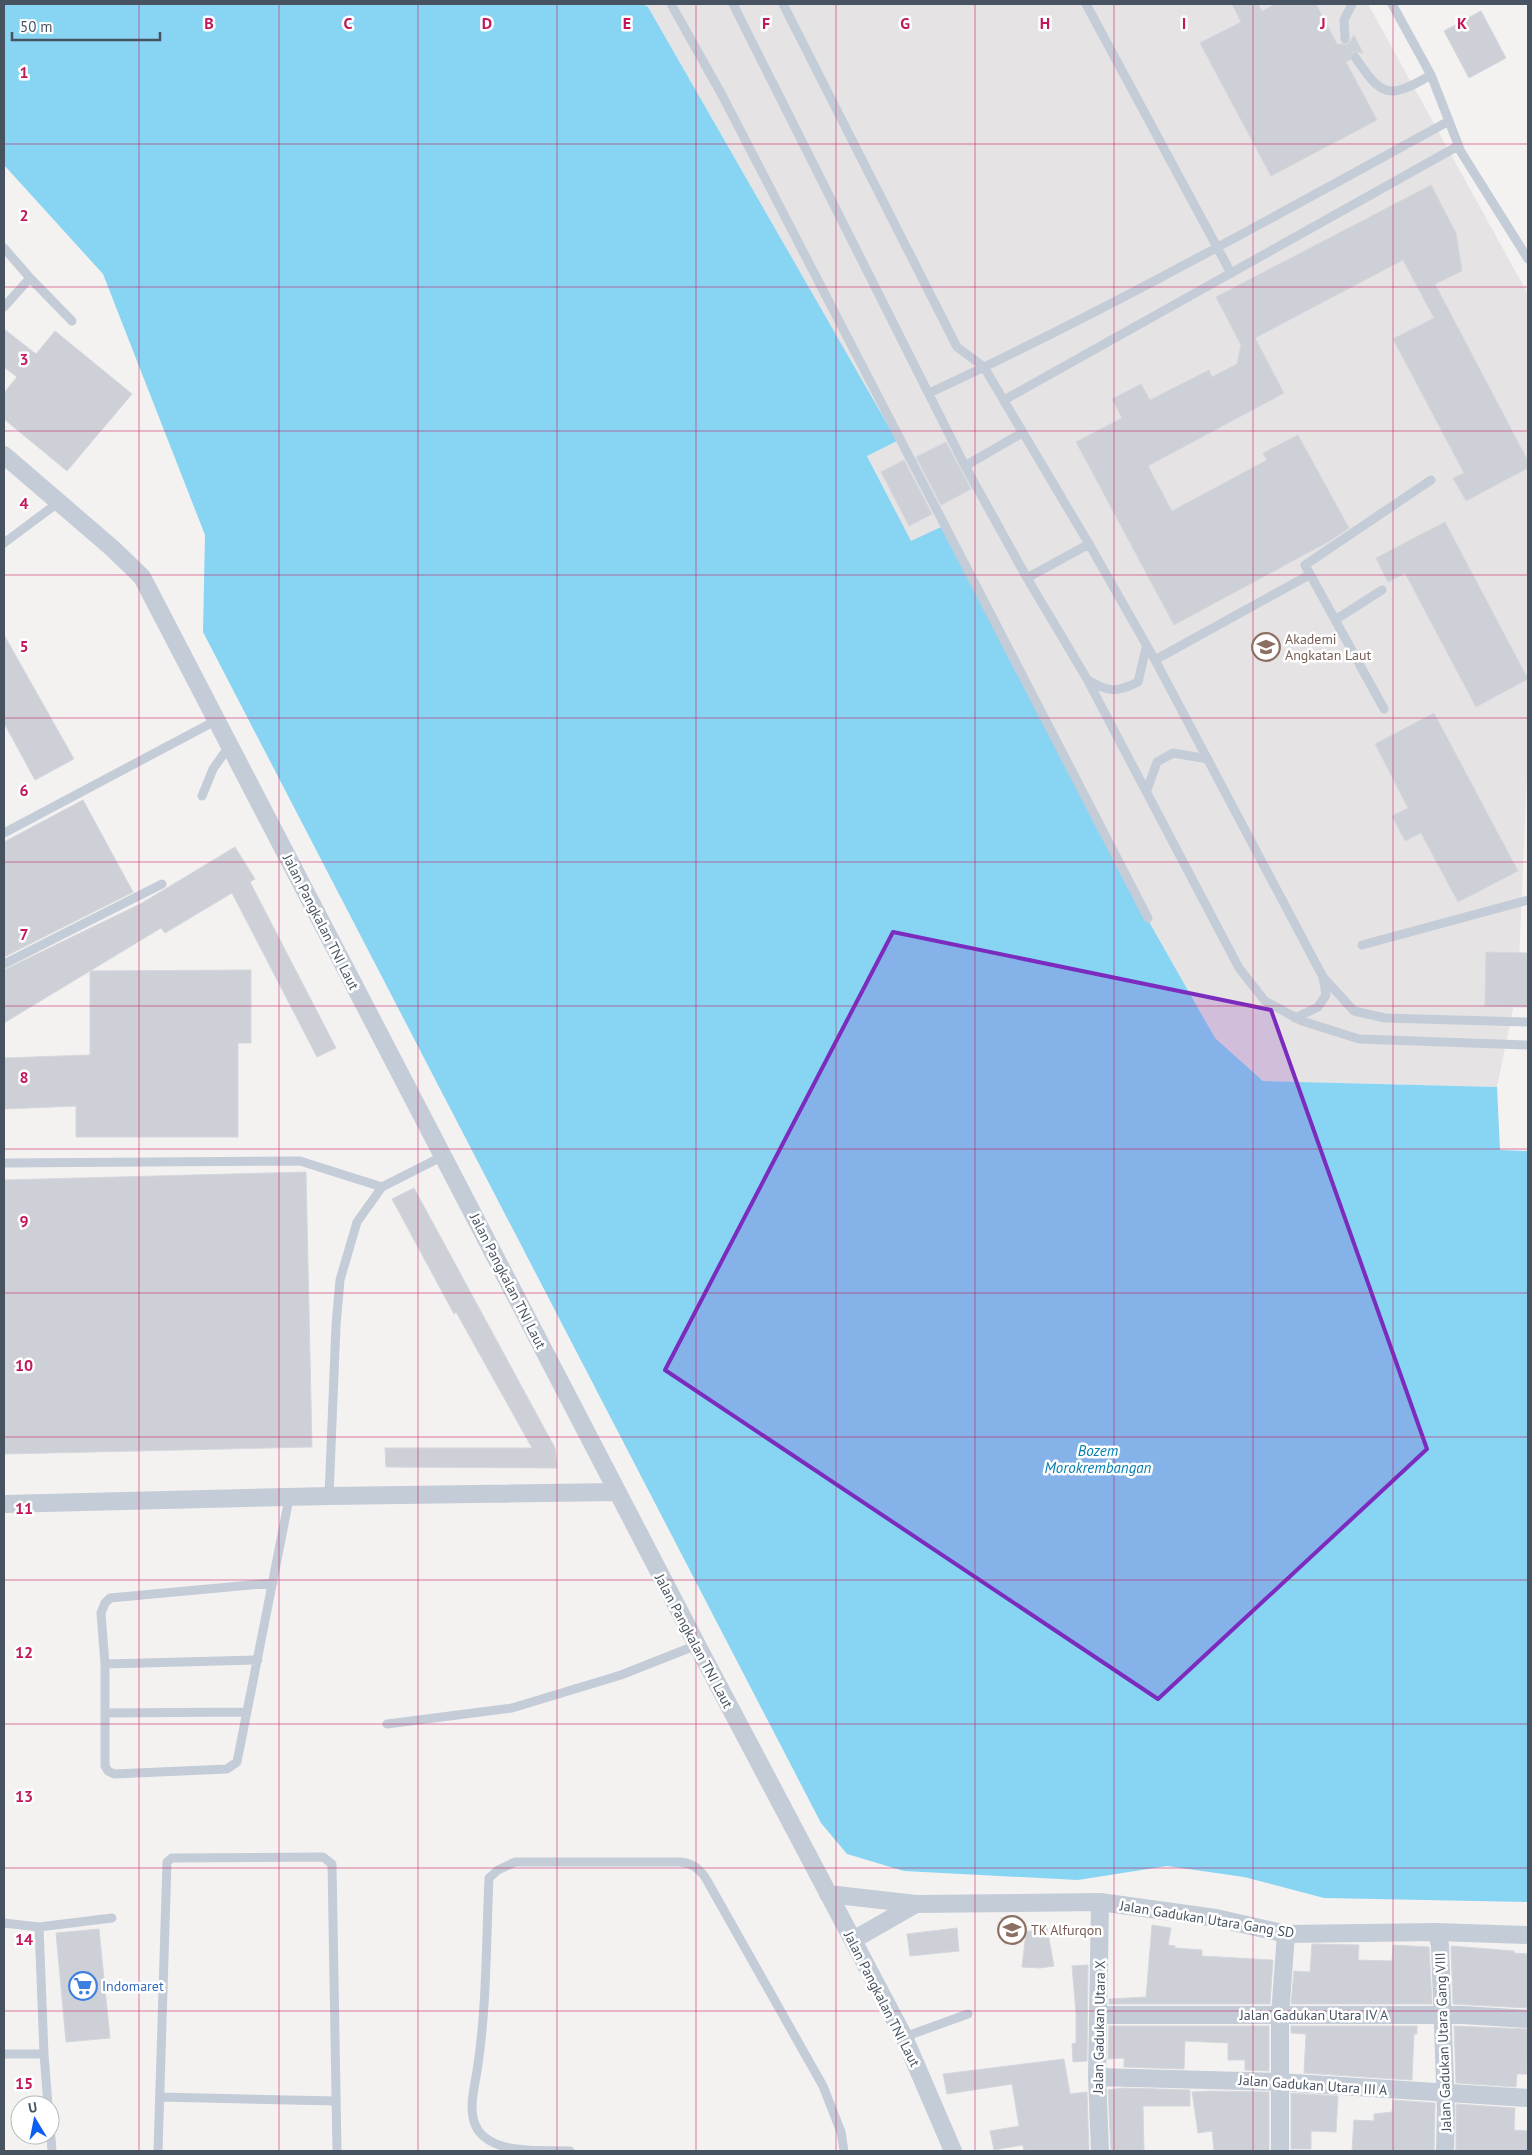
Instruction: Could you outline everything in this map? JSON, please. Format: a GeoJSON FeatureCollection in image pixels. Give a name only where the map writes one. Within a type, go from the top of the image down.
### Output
{"type":"FeatureCollection","features":[{"type":"Feature","properties":{"kind":"street","name":"Jalan Pangkalan TNI Laut"},"geometry":{"type":"LineString","coordinates":[[4,455],[142,577],[696,1646],[904,2037],[954,2151]]}},
{"type":"Feature","properties":{"kind":"street"},"geometry":{"type":"LineString","coordinates":[[4,1504],[289,1499],[329,1496],[617,1492]]}},
{"type":"Feature","properties":{"kind":"street","name":"Jalan Gadukan Utara Gang SD"},"geometry":{"type":"LineString","coordinates":[[828,1894],[916,1904],[1100,1902],[1216,1918],[1286,1934],[1437,1932],[1528,1935]]}},
{"type":"Feature","properties":{"kind":"street","name":"Jalan Gadukan Utara X"},"geometry":{"type":"LineString","coordinates":[[1100,1902],[1100,2015],[1097,2077],[1100,2151]]}},
{"type":"Feature","properties":{"kind":"street","name":"Jalan Gadukan Utara Gang SD"},"geometry":{"type":"LineString","coordinates":[[853,1940],[916,1904]]}},
{"type":"Feature","properties":{"kind":"street","name":"Jalan Gadukan Utara Gang VIII"},"geometry":{"type":"LineString","coordinates":[[1437,1932],[1440,1946],[1445,2151]]}},
{"type":"Feature","properties":{"kind":"street"},"geometry":{"type":"LineString","coordinates":[[1280,2151],[1280,2015],[1286,1934]]}},
{"type":"Feature","properties":{"kind":"street","name":"Jalan Gadukan Utara IV A"},"geometry":{"type":"LineString","coordinates":[[1100,2015],[1442,2015],[1528,2019]]}},
{"type":"Feature","properties":{"kind":"street","name":"Jalan Gadukan Utara III A"},"geometry":{"type":"LineString","coordinates":[[1097,2077],[1279,2082],[1528,2098]]}},
{"type":"Feature","properties":{"kind":"lane"},"geometry":{"type":"LineString","coordinates":[[671,4],[722,95],[1148,918]]}},
{"type":"Feature","properties":{"kind":"lane"},"geometry":{"type":"LineString","coordinates":[[733,4],[965,466],[1027,578],[1087,679],[1239,968],[1265,1001],[1295,1018],[1359,1039],[1528,1044]]}},
{"type":"Feature","properties":{"kind":"lane"},"geometry":{"type":"LineString","coordinates":[[782,4],[957,347],[984,368],[1089,544],[1146,648],[1155,660],[1323,977],[1354,1011],[1385,1018],[1528,1022]]}},
{"type":"Feature","properties":{"kind":"lane"},"geometry":{"type":"LineString","coordinates":[[1086,4],[1231,273]]}},
{"type":"Feature","properties":{"kind":"lane"},"geometry":{"type":"LineString","coordinates":[[1345,39],[1344,20],[1352,4]]}},
{"type":"Feature","properties":{"kind":"lane"},"geometry":{"type":"LineString","coordinates":[[1392,4],[1431,75],[1458,146],[1528,259]]}},
{"type":"Feature","properties":{"kind":"lane"},"geometry":{"type":"LineString","coordinates":[[1355,57],[1373,83],[1390,92],[1407,89],[1431,75]]}},
{"type":"Feature","properties":{"kind":"lane"},"geometry":{"type":"LineString","coordinates":[[929,393],[984,368],[1216,248],[1449,121]]}},
{"type":"Feature","properties":{"kind":"lane"},"geometry":{"type":"LineString","coordinates":[[1004,400],[1458,146]]}},
{"type":"Feature","properties":{"kind":"lane"},"geometry":{"type":"LineString","coordinates":[[4,248],[72,321]]}},
{"type":"Feature","properties":{"kind":"lane"},"geometry":{"type":"LineString","coordinates":[[4,306],[30,278]]}},
{"type":"Feature","properties":{"kind":"lane"},"geometry":{"type":"LineString","coordinates":[[965,466],[1022,434]]}},
{"type":"Feature","properties":{"kind":"lane"},"geometry":{"type":"LineString","coordinates":[[1384,709],[1305,565],[1431,480]]}},
{"type":"Feature","properties":{"kind":"lane"},"geometry":{"type":"LineString","coordinates":[[4,542],[59,502]]}},
{"type":"Feature","properties":{"kind":"lane"},"geometry":{"type":"LineString","coordinates":[[1027,578],[1089,544]]}},
{"type":"Feature","properties":{"kind":"lane"},"geometry":{"type":"LineString","coordinates":[[1155,660],[1309,575]]}},
{"type":"Feature","properties":{"kind":"lane"},"geometry":{"type":"LineString","coordinates":[[1335,620],[1382,590]]}},
{"type":"Feature","properties":{"kind":"lane"},"geometry":{"type":"LineString","coordinates":[[1087,679],[1105,690],[1124,689],[1138,682],[1146,648]]}},
{"type":"Feature","properties":{"kind":"lane"},"geometry":{"type":"LineString","coordinates":[[4,833],[217,720]]}},
{"type":"Feature","properties":{"kind":"lane"},"geometry":{"type":"LineString","coordinates":[[202,796],[213,769],[230,745]]}},
{"type":"Feature","properties":{"kind":"lane"},"geometry":{"type":"LineString","coordinates":[[1147,790],[1157,762],[1173,753],[1208,759]]}},
{"type":"Feature","properties":{"kind":"lane"},"geometry":{"type":"LineString","coordinates":[[4,964],[162,884]]}},
{"type":"Feature","properties":{"kind":"lane"},"geometry":{"type":"LineString","coordinates":[[1362,944],[1528,900]]}},
{"type":"Feature","properties":{"kind":"lane"},"geometry":{"type":"LineString","coordinates":[[1295,1018],[1318,1007],[1326,995],[1323,977]]}},
{"type":"Feature","properties":{"kind":"lane"},"geometry":{"type":"LineString","coordinates":[[329,1496],[336,1325],[340,1280],[357,1222],[382,1187],[443,1156]]}},
{"type":"Feature","properties":{"kind":"lane"},"geometry":{"type":"LineString","coordinates":[[4,1163],[300,1161],[382,1187]]}},
{"type":"Feature","properties":{"kind":"lane"},"geometry":{"type":"LineString","coordinates":[[272,1583],[110,1598],[105,1603],[101,1613],[105,1664],[105,1766],[108,1771],[114,1774],[232,1768],[236,1762],[289,1499]]}},
{"type":"Feature","properties":{"kind":"lane"},"geometry":{"type":"LineString","coordinates":[[387,1724],[512,1708],[621,1675],[696,1646]]}},
{"type":"Feature","properties":{"kind":"lane"},"geometry":{"type":"LineString","coordinates":[[105,1664],[258,1660]]}},
{"type":"Feature","properties":{"kind":"lane"},"geometry":{"type":"LineString","coordinates":[[105,1713],[247,1712]]}},
{"type":"Feature","properties":{"kind":"lane"},"geometry":{"type":"LineString","coordinates":[[158,2151],[167,1862],[172,1858],[323,1857],[332,1864],[337,2151]]}},
{"type":"Feature","properties":{"kind":"lane"},"geometry":{"type":"LineString","coordinates":[[570,2151],[507,2149],[490,2142],[478,2131],[471,2114],[482,2037],[489,1878],[498,1870],[515,1862],[679,1862],[690,1863],[698,1868],[705,1877],[823,2086],[841,2132],[844,2151]]}},
{"type":"Feature","properties":{"kind":"lane"},"geometry":{"type":"LineString","coordinates":[[4,1923],[39,1927],[112,1918]]}},
{"type":"Feature","properties":{"kind":"lane"},"geometry":{"type":"LineString","coordinates":[[39,1927],[47,2095]]}},
{"type":"Feature","properties":{"kind":"lane"},"geometry":{"type":"LineString","coordinates":[[904,2037],[968,2014]]}},
{"type":"Feature","properties":{"kind":"lane"},"geometry":{"type":"LineString","coordinates":[[4,2054],[44,2054]]}},
{"type":"Feature","properties":{"kind":"lane"},"geometry":{"type":"LineString","coordinates":[[160,2097],[336,2101]]}},
{"type":"Feature","properties":{"kind":"highlighted area"},"geometry":{"type":"Polygon","coordinates":[[[893,932],[1271,1010],[1427,1449],[1158,1699],[665,1370],[893,932]]]}},
{"type":"Feature","properties":{"kind":"shaded area","name":"Akademi Angkatan Laut"},"geometry":{"type":"Polygon","coordinates":[[[643,4],[1368,4],[1528,294],[1528,752],[1518,985],[1497,1087],[1263,1081],[1215,1038],[1152,927],[941,527],[911,542],[867,455],[897,441],[648,7],[643,4]]]}},
{"type":"Feature","properties":{"kind":"water","name":"Bozem Morokrembangan"},"geometry":{"type":"Polygon","coordinates":[[[4,4],[643,4],[648,7],[897,441],[867,456],[911,541],[941,527],[1152,927],[1215,1038],[1263,1081],[1497,1087],[1500,1150],[1528,1151],[1528,1902],[1324,1898],[1244,1877],[1167,1866],[1078,1880],[904,1871],[847,1854],[821,1823],[203,632],[205,535],[103,274],[4,165],[4,4]]]}},
{"type":"Feature","properties":{"kind":"building"},"geometry":{"type":"Polygon","coordinates":[[[1232,4],[1258,4],[1262,11],[1276,4],[1316,4],[1337,44],[1348,44],[1354,35],[1363,53],[1352,52],[1350,60],[1346,62],[1377,120],[1271,176],[1200,43],[1241,22],[1232,4]]]}},
{"type":"Feature","properties":{"kind":"building"},"geometry":{"type":"Polygon","coordinates":[[[1481,11],[1506,58],[1469,78],[1444,31],[1481,11]]]}},
{"type":"Feature","properties":{"kind":"building"},"geometry":{"type":"Polygon","coordinates":[[[1431,185],[1456,233],[1462,271],[1435,284],[1528,461],[1528,468],[1466,501],[1453,478],[1464,473],[1393,339],[1434,318],[1403,260],[1255,338],[1284,393],[1148,466],[1172,511],[1267,460],[1263,453],[1298,435],[1349,528],[1328,542],[1174,625],[1076,442],[1122,418],[1112,399],[1141,384],[1150,400],[1209,370],[1212,377],[1237,364],[1241,345],[1216,297],[1431,185]]]}},
{"type":"Feature","properties":{"kind":"building"},"geometry":{"type":"Polygon","coordinates":[[[4,329],[36,354],[55,331],[132,394],[67,471],[4,419],[4,393],[17,377],[4,367],[4,329]]]}},
{"type":"Feature","properties":{"kind":"building"},"geometry":{"type":"Polygon","coordinates":[[[946,442],[971,489],[941,505],[916,457],[946,442]]]}},
{"type":"Feature","properties":{"kind":"building"},"geometry":{"type":"Polygon","coordinates":[[[904,460],[932,514],[909,526],[881,472],[904,460]]]}},
{"type":"Feature","properties":{"kind":"building"},"geometry":{"type":"Polygon","coordinates":[[[1445,522],[1528,679],[1476,707],[1405,573],[1388,582],[1376,558],[1445,522]]]}},
{"type":"Feature","properties":{"kind":"building"},"geometry":{"type":"Polygon","coordinates":[[[4,635],[74,759],[35,780],[4,723],[4,635]]]}},
{"type":"Feature","properties":{"kind":"building"},"geometry":{"type":"Polygon","coordinates":[[[1434,713],[1518,871],[1458,902],[1421,833],[1405,841],[1392,816],[1408,808],[1375,744],[1434,713]]]}},
{"type":"Feature","properties":{"kind":"building"},"geometry":{"type":"Polygon","coordinates":[[[83,800],[133,892],[4,957],[4,842],[83,800]]]}},
{"type":"Feature","properties":{"kind":"building"},"geometry":{"type":"Polygon","coordinates":[[[235,847],[255,879],[250,882],[336,1048],[317,1057],[232,893],[165,933],[161,928],[4,1023],[4,970],[142,903],[235,847]]]}},
{"type":"Feature","properties":{"kind":"building"},"geometry":{"type":"Polygon","coordinates":[[[1486,952],[1528,953],[1528,1007],[1485,1006],[1486,952]]]}},
{"type":"Feature","properties":{"kind":"building"},"geometry":{"type":"Polygon","coordinates":[[[251,970],[251,1043],[238,1043],[238,1137],[76,1137],[76,1106],[4,1109],[4,1058],[90,1055],[90,971],[251,970]]]}},
{"type":"Feature","properties":{"kind":"building"},"geometry":{"type":"Polygon","coordinates":[[[306,1172],[312,1447],[4,1454],[4,1180],[306,1172]]]}},
{"type":"Feature","properties":{"kind":"building"},"geometry":{"type":"Polygon","coordinates":[[[414,1188],[555,1448],[557,1468],[386,1467],[385,1448],[532,1448],[456,1312],[454,1314],[392,1199],[414,1188]]]}},
{"type":"Feature","properties":{"kind":"building","name":"TK Alfurqon"},"geometry":{"type":"Polygon","coordinates":[[[1018,1916],[1022,1942],[1005,1944],[1001,1918],[1018,1916]]]}},
{"type":"Feature","properties":{"kind":"building"},"geometry":{"type":"Polygon","coordinates":[[[1152,1925],[1171,1928],[1168,1945],[1175,1946],[1175,1948],[1202,1950],[1202,1956],[1273,1960],[1270,2004],[1109,2004],[1109,1999],[1146,1997],[1152,1925]]]}},
{"type":"Feature","properties":{"kind":"building"},"geometry":{"type":"Polygon","coordinates":[[[957,1928],[959,1951],[910,1956],[907,1934],[957,1928]]]}},
{"type":"Feature","properties":{"kind":"building"},"geometry":{"type":"Polygon","coordinates":[[[1047,1928],[1054,1966],[1040,1968],[1022,1967],[1026,1932],[1047,1928]]]}},
{"type":"Feature","properties":{"kind":"building","name":"Indomaret"},"geometry":{"type":"Polygon","coordinates":[[[99,1929],[110,2038],[66,2042],[56,1933],[99,1929]]]}},
{"type":"Feature","properties":{"kind":"building"},"geometry":{"type":"Polygon","coordinates":[[[1312,1944],[1359,1945],[1358,1960],[1392,1961],[1393,1945],[1429,1947],[1432,2004],[1291,2004],[1294,1971],[1310,1972],[1312,1944]]]}},
{"type":"Feature","properties":{"kind":"building"},"geometry":{"type":"Polygon","coordinates":[[[1451,1946],[1514,1951],[1514,1953],[1528,1954],[1528,2008],[1453,2004],[1451,1946]]]}},
{"type":"Feature","properties":{"kind":"building"},"geometry":{"type":"Polygon","coordinates":[[[1088,1965],[1087,2061],[1073,2062],[1072,2044],[1076,2043],[1076,2012],[1072,1966],[1088,1965]]]}},
{"type":"Feature","properties":{"kind":"building"},"geometry":{"type":"Polygon","coordinates":[[[1109,2026],[1269,2026],[1269,2071],[1245,2070],[1245,2060],[1228,2060],[1228,2043],[1185,2041],[1184,2069],[1124,2067],[1124,2058],[1108,2059],[1109,2026]]]}},
{"type":"Feature","properties":{"kind":"building"},"geometry":{"type":"Polygon","coordinates":[[[1291,2026],[1417,2026],[1417,2034],[1414,2034],[1412,2080],[1304,2073],[1306,2034],[1291,2033],[1291,2026]]]}},
{"type":"Feature","properties":{"kind":"building"},"geometry":{"type":"Polygon","coordinates":[[[1454,2026],[1528,2029],[1527,2074],[1517,2074],[1516,2087],[1456,2083],[1454,2026]]]}},
{"type":"Feature","properties":{"kind":"building"},"geometry":{"type":"Polygon","coordinates":[[[1064,2059],[1070,2094],[1087,2092],[1089,2151],[1024,2151],[1023,2145],[994,2150],[990,2131],[1019,2126],[1012,2084],[947,2094],[943,2074],[1064,2059]]]}},
{"type":"Feature","properties":{"kind":"building"},"geometry":{"type":"Polygon","coordinates":[[[1123,2088],[1190,2090],[1190,2106],[1143,2106],[1144,2151],[1111,2151],[1108,2090],[1123,2088]]]}},
{"type":"Feature","properties":{"kind":"building"},"geometry":{"type":"Polygon","coordinates":[[[1192,2092],[1269,2092],[1269,2151],[1214,2151],[1212,2131],[1198,2133],[1192,2092]]]}},
{"type":"Feature","properties":{"kind":"building"},"geometry":{"type":"Polygon","coordinates":[[[1291,2093],[1338,2096],[1336,2132],[1311,2131],[1311,2149],[1291,2149],[1291,2093]]]}},
{"type":"Feature","properties":{"kind":"building"},"geometry":{"type":"Polygon","coordinates":[[[1393,2100],[1435,2103],[1434,2151],[1352,2151],[1354,2120],[1374,2121],[1374,2114],[1392,2112],[1393,2100]]]}},
{"type":"Feature","properties":{"kind":"building"},"geometry":{"type":"Polygon","coordinates":[[[1456,2104],[1515,2108],[1514,2130],[1528,2131],[1528,2151],[1456,2151],[1456,2104]]]}},
{"type":"Feature","properties":{"kind":"place","name":"Akademi Angkatan Laut"},"geometry":{"type":"Point","coordinates":[1266,647]}},
{"type":"Feature","properties":{"kind":"place","name":"TK Alfurqon"},"geometry":{"type":"Point","coordinates":[1012,1930]}},
{"type":"Feature","properties":{"kind":"place","name":"Indomaret"},"geometry":{"type":"Point","coordinates":[83,1986]}}]}
